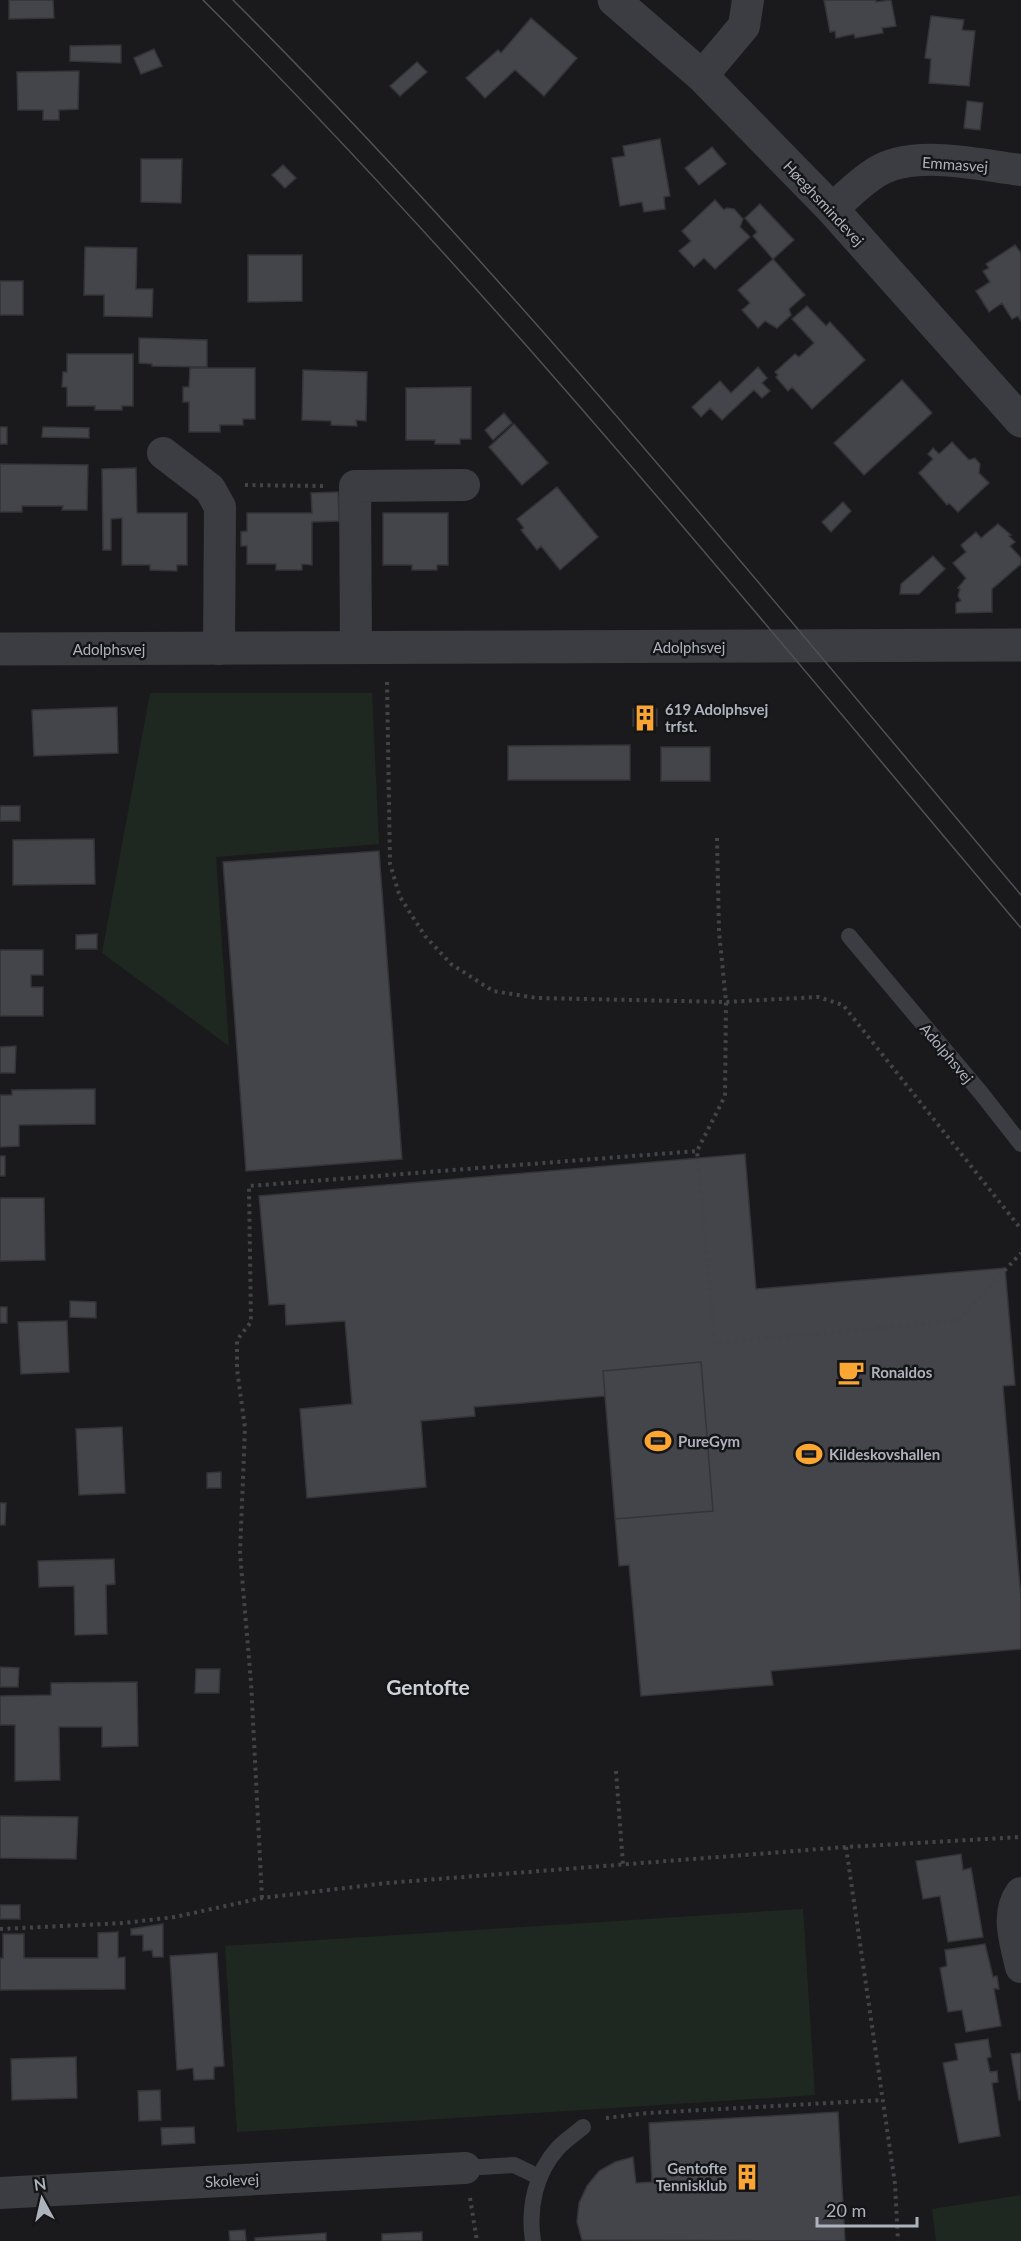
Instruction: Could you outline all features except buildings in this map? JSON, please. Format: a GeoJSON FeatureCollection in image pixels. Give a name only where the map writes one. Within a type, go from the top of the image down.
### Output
{"type":"FeatureCollection","features":[{"type":"Feature","properties":{"kind":"street","name":"Høeghsmindevej"},"geometry":{"type":"LineString","coordinates":[[614,0],[702,76],[832,209],[1021,421]]}},
{"type":"Feature","properties":{"kind":"street"},"geometry":{"type":"LineString","coordinates":[[702,76],[744,26],[748,0]]}},
{"type":"Feature","properties":{"kind":"street","name":"Emmasvej"},"geometry":{"type":"LineString","coordinates":[[832,209],[876,172],[900,163],[932,160],[1021,170]]}},
{"type":"Feature","properties":{"kind":"street"},"geometry":{"type":"LineString","coordinates":[[162,453],[210,489],[220,507],[219,649]]}},
{"type":"Feature","properties":{"kind":"street"},"geometry":{"type":"LineString","coordinates":[[371,648],[355,486],[464,485]]}},
{"type":"Feature","properties":{"kind":"street","name":"Adolphsvej"},"geometry":{"type":"LineString","coordinates":[[0,649],[1021,645]]}},
{"type":"Feature","properties":{"kind":"street"},"geometry":{"type":"LineString","coordinates":[[1021,1893],[1016,1901],[1012,1924],[1021,1967]]}},
{"type":"Feature","properties":{"kind":"street","name":"Skolevej"},"geometry":{"type":"LineString","coordinates":[[0,2193],[465,2168]]}},
{"type":"Feature","properties":{"kind":"lane","name":"Adolphsvej"},"geometry":{"type":"LineString","coordinates":[[849,936],[1021,1144]]}},
{"type":"Feature","properties":{"kind":"lane"},"geometry":{"type":"LineString","coordinates":[[533,2241],[532,2200],[539,2177],[557,2148],[583,2127]]}},
{"type":"Feature","properties":{"kind":"lane"},"geometry":{"type":"LineString","coordinates":[[465,2168],[514,2165],[539,2177]]}},
{"type":"Feature","properties":{"kind":"path"},"geometry":{"type":"LineString","coordinates":[[210,489],[225,485],[355,486]]}},
{"type":"Feature","properties":{"kind":"path"},"geometry":{"type":"LineString","coordinates":[[371,648],[390,864],[400,897],[425,936],[451,964],[493,991],[537,998],[726,1002],[818,997],[843,1005],[1021,1229]]}},
{"type":"Feature","properties":{"kind":"path"},"geometry":{"type":"LineString","coordinates":[[717,838],[719,931],[726,1002],[725,1096],[697,1151],[715,1343],[957,1322],[1021,1252]]}},
{"type":"Feature","properties":{"kind":"path"},"geometry":{"type":"LineString","coordinates":[[262,1898],[251,1682],[240,1553],[245,1428],[237,1369],[237,1340],[251,1322],[249,1186],[697,1151]]}},
{"type":"Feature","properties":{"kind":"path"},"geometry":{"type":"LineString","coordinates":[[616,1771],[623,1865]]}},
{"type":"Feature","properties":{"kind":"path"},"geometry":{"type":"LineString","coordinates":[[0,1929],[124,1923],[175,1917],[262,1898],[387,1883],[846,1847],[1021,1837]]}},
{"type":"Feature","properties":{"kind":"path"},"geometry":{"type":"LineString","coordinates":[[846,1847],[895,2184],[898,2241]]}},
{"type":"Feature","properties":{"kind":"path"},"geometry":{"type":"LineString","coordinates":[[583,2127],[610,2117],[648,2112],[883,2100]]}},
{"type":"Feature","properties":{"kind":"path"},"geometry":{"type":"LineString","coordinates":[[465,2168],[477,2241]]}},
{"type":"Feature","properties":{"kind":"shaded area"},"geometry":{"type":"Polygon","coordinates":[[[150,693],[372,693],[379,844],[216,857],[229,1046],[102,953],[150,693]]]}},
{"type":"Feature","properties":{"kind":"shaded area"},"geometry":{"type":"Polygon","coordinates":[[[803,1909],[815,2095],[237,2132],[225,1946],[803,1909]]]}},
{"type":"Feature","properties":{"kind":"shaded area"},"geometry":{"type":"Polygon","coordinates":[[[1021,2195],[1021,2241],[936,2241],[932,2209],[1021,2195]]]}},
{"type":"Feature","properties":{"kind":"tram line"},"geometry":{"type":"LineString","coordinates":[[203,0],[417,223],[520,338],[622,455],[1021,928]]}},
{"type":"Feature","properties":{"kind":"tram line"},"geometry":{"type":"LineString","coordinates":[[233,0],[439,216],[538,327],[733,552],[1021,895]]}},
{"type":"Feature","properties":{"kind":"place","name":"619 Adolphsvej trfst."},"geometry":{"type":"Point","coordinates":[645,718]}},
{"type":"Feature","properties":{"kind":"place","name":"Ronaldos"},"geometry":{"type":"Point","coordinates":[851,1372]}},
{"type":"Feature","properties":{"kind":"place","name":"PureGym"},"geometry":{"type":"Point","coordinates":[658,1441]}},
{"type":"Feature","properties":{"kind":"place","name":"Kildeskovshallen"},"geometry":{"type":"Point","coordinates":[809,1454]}},
{"type":"Feature","properties":{"kind":"place","name":"Gentofte Tennisklub"},"geometry":{"type":"Point","coordinates":[747,2177]}},
{"type":"Feature","properties":{"kind":"district","name":"Gentofte"},"geometry":{"type":"Point","coordinates":[428,1686]}}]}
